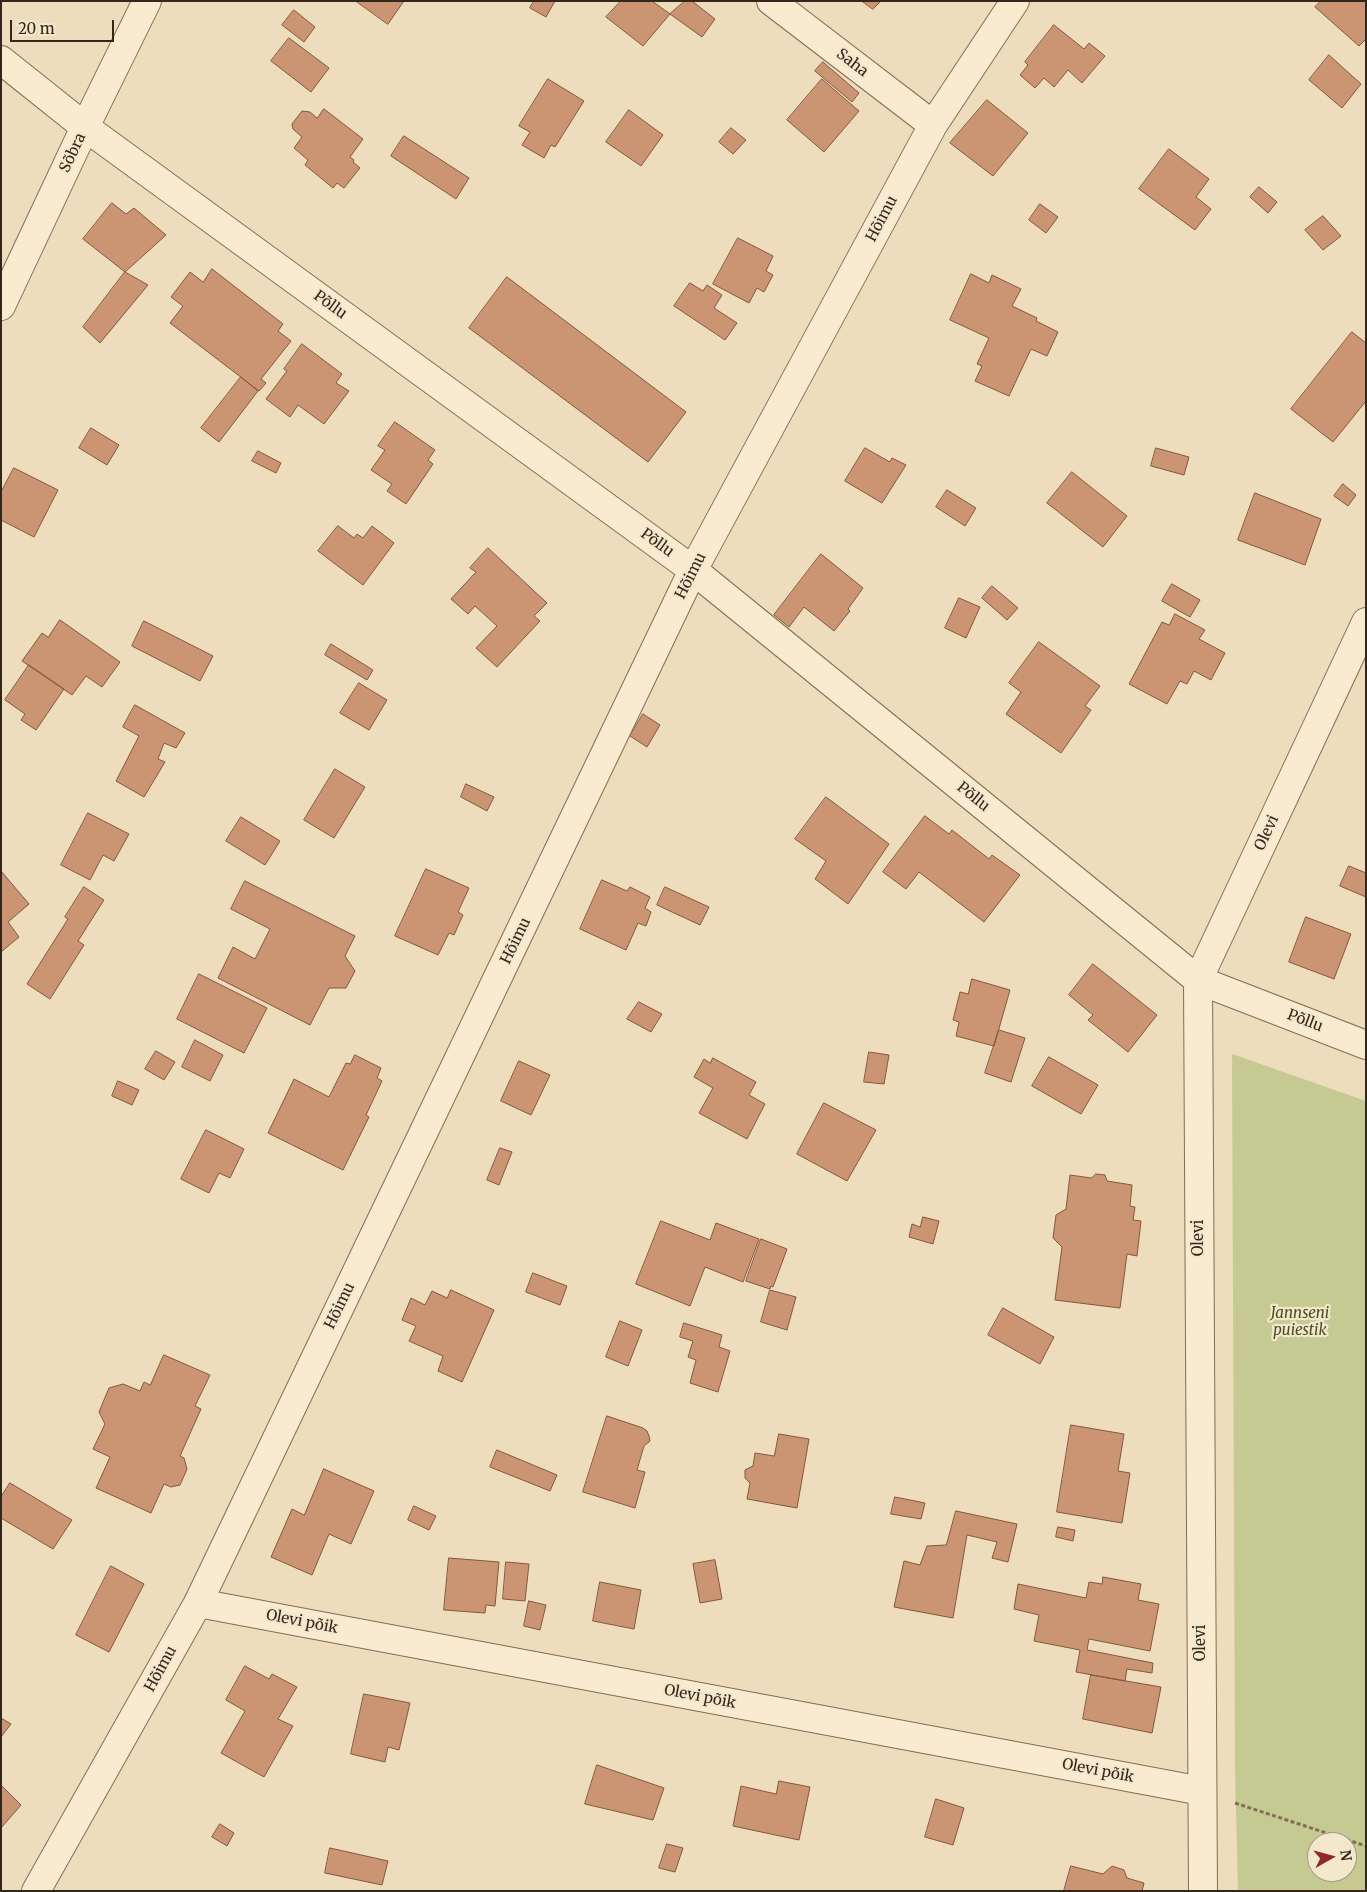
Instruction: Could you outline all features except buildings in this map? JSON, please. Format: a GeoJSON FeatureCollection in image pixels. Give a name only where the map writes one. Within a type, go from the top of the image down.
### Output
{"type":"FeatureCollection","features":[{"type":"Feature","properties":{"kind":"street","name":"Sõbra"},"geometry":{"type":"LineString","coordinates":[[1,306],[85,127],[147,1]]}},
{"type":"Feature","properties":{"kind":"street","name":"Saha"},"geometry":{"type":"LineString","coordinates":[[771,1],[933,125]]}},
{"type":"Feature","properties":{"kind":"street","name":"Hõimu"},"geometry":{"type":"LineString","coordinates":[[36,1891],[198,1603],[693,570],[933,125],[1015,1]]}},
{"type":"Feature","properties":{"kind":"street","name":"Põllu"},"geometry":{"type":"LineString","coordinates":[[1,60],[85,127],[693,570],[1198,980],[1366,1044]]}},
{"type":"Feature","properties":{"kind":"street","name":"Olevi"},"geometry":{"type":"LineString","coordinates":[[1203,1891],[1198,980],[1366,622]]}},
{"type":"Feature","properties":{"kind":"street","name":"Olevi põik"},"geometry":{"type":"LineString","coordinates":[[198,1603],[1202,1790]]}},
{"type":"Feature","properties":{"kind":"path"},"geometry":{"type":"LineString","coordinates":[[1202,1790],[1254,1811],[1366,1846]]}},
{"type":"Feature","properties":{"kind":"green space","name":"Jannseni puiestik"},"geometry":{"type":"Polygon","coordinates":[[[1232,1054],[1366,1101],[1366,1891],[1238,1891],[1235,1770],[1232,1054]]]}}]}
